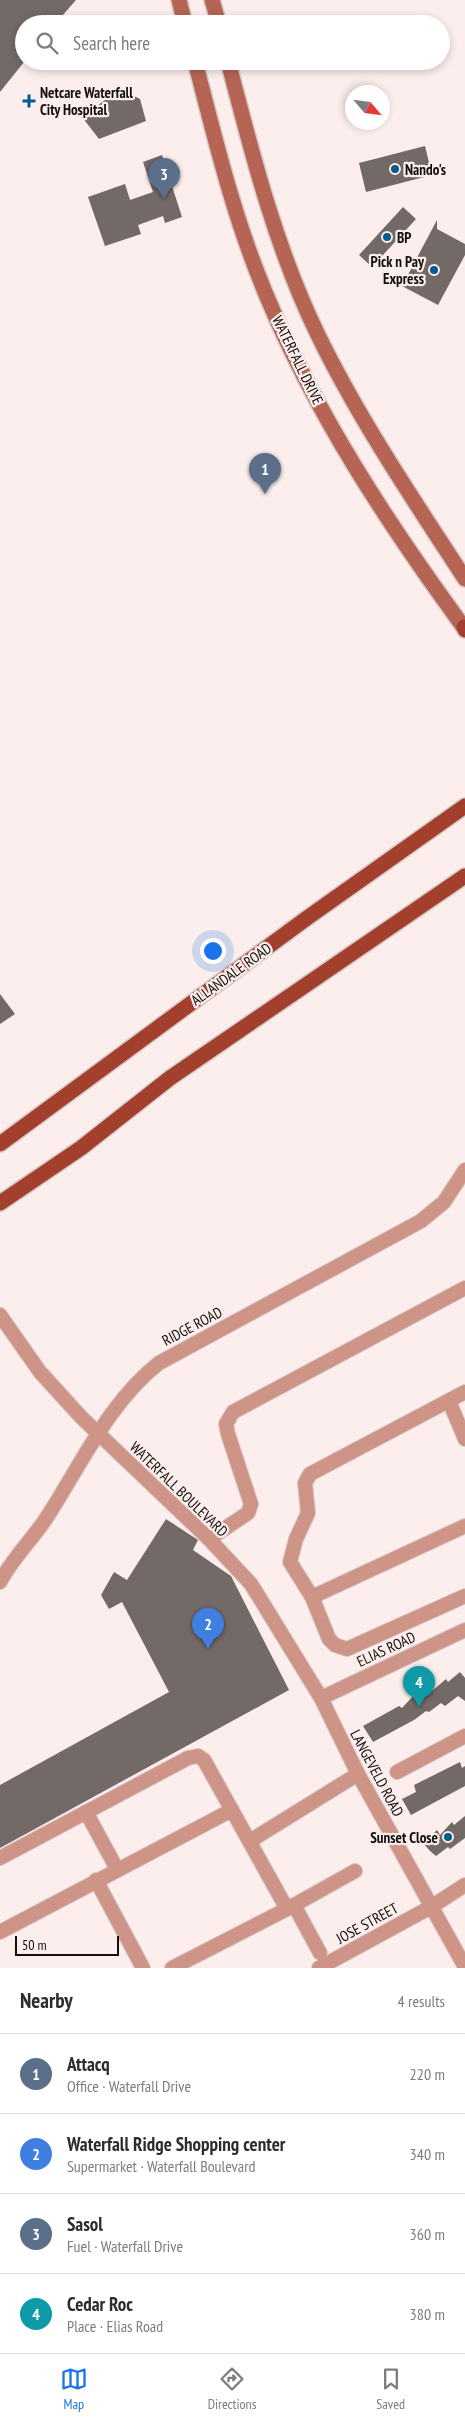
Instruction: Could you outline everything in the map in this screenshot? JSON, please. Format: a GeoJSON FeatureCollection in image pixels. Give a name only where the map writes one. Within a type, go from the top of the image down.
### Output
{"type":"FeatureCollection","features":[{"type":"Feature","properties":{"kind":"main road"},"geometry":{"type":"LineString","coordinates":[[179,0],[183,15]]}},
{"type":"Feature","properties":{"kind":"main road"},"geometry":{"type":"LineString","coordinates":[[212,0],[216,15]]}},
{"type":"Feature","properties":{"kind":"main road","name":"WATERFALL DRIVE"},"geometry":{"type":"LineString","coordinates":[[197,70],[230,194],[252,257],[265,292],[309,386],[335,433],[404,545],[465,629]]}},
{"type":"Feature","properties":{"kind":"main road","name":"WATERFALL DRIVE"},"geometry":{"type":"LineString","coordinates":[[230,70],[253,157],[278,235],[318,334],[372,438],[465,579]]}},
{"type":"Feature","properties":{"kind":"main road","name":"ALLANDALE ROAD"},"geometry":{"type":"LineString","coordinates":[[0,1144],[307,918],[464,807]]}},
{"type":"Feature","properties":{"kind":"main road"},"geometry":{"type":"LineString","coordinates":[[2,1204],[82,1148],[170,1078],[465,876]]}},
{"type":"Feature","properties":{"kind":"street","name":"RIDGE ROAD"},"geometry":{"type":"LineString","coordinates":[[0,1582],[9,1565],[43,1522],[120,1400],[138,1380],[159,1363],[421,1221],[444,1202],[465,1170]]}},
{"type":"Feature","properties":{"kind":"street"},"geometry":{"type":"LineString","coordinates":[[209,1540],[248,1513],[251,1504],[226,1424],[233,1412],[465,1288]]}},
{"type":"Feature","properties":{"kind":"street","name":"WATERFALL BOULEVARD"},"geometry":{"type":"LineString","coordinates":[[0,1315],[40,1372],[99,1435],[209,1540],[251,1584],[320,1698]]}},
{"type":"Feature","properties":{"kind":"street"},"geometry":{"type":"LineString","coordinates":[[465,1392],[310,1474],[305,1483],[308,1513],[296,1539],[290,1562],[312,1598],[329,1639],[335,1645],[347,1649],[465,1596]]}},
{"type":"Feature","properties":{"kind":"street"},"geometry":{"type":"LineString","coordinates":[[449,1401],[465,1439]]}},
{"type":"Feature","properties":{"kind":"street"},"geometry":{"type":"LineString","coordinates":[[312,1598],[465,1526]]}},
{"type":"Feature","properties":{"kind":"street","name":"ELIAS ROAD"},"geometry":{"type":"LineString","coordinates":[[320,1698],[465,1630]]}},
{"type":"Feature","properties":{"kind":"street","name":"LANGEVELD ROAD"},"geometry":{"type":"LineString","coordinates":[[320,1698],[358,1774],[465,1967]]}},
{"type":"Feature","properties":{"kind":"street"},"geometry":{"type":"LineString","coordinates":[[397,1772],[465,1736]]}},
{"type":"Feature","properties":{"kind":"street"},"geometry":{"type":"LineString","coordinates":[[0,1858],[195,1756],[202,1758],[250,1841],[320,1953]]}},
{"type":"Feature","properties":{"kind":"street"},"geometry":{"type":"LineString","coordinates":[[250,1841],[296,1810],[358,1774]]}},
{"type":"Feature","properties":{"kind":"street"},"geometry":{"type":"LineString","coordinates":[[0,1932],[232,1810]]}},
{"type":"Feature","properties":{"kind":"street"},"geometry":{"type":"LineString","coordinates":[[86,1812],[117,1869]]}},
{"type":"Feature","properties":{"kind":"street"},"geometry":{"type":"LineString","coordinates":[[179,1966],[355,1871]]}},
{"type":"Feature","properties":{"kind":"street"},"geometry":{"type":"LineString","coordinates":[[96,1880],[143,1968]]}},
{"type":"Feature","properties":{"kind":"street","name":"JOSE STREET"},"geometry":{"type":"LineString","coordinates":[[319,1968],[431,1907],[465,1885]]}},
{"type":"Feature","properties":{"kind":"building"},"geometry":{"type":"Polygon","coordinates":[[[0,0],[76,0],[63,15],[15,15],[15,70],[18,70],[0,92],[0,0]]]}},
{"type":"Feature","properties":{"kind":"building"},"geometry":{"type":"Polygon","coordinates":[[[120,89],[140,99],[146,121],[99,139],[82,117],[120,89]]]}},
{"type":"Feature","properties":{"kind":"building","name":"Nando's"},"geometry":{"type":"Polygon","coordinates":[[[425,146],[432,175],[366,192],[359,163],[425,146]]]}},
{"type":"Feature","properties":{"kind":"building"},"geometry":{"type":"Polygon","coordinates":[[[162,155],[182,217],[165,223],[163,216],[138,225],[141,234],[105,246],[88,197],[125,184],[130,200],[153,192],[143,162],[162,155]]]}},
{"type":"Feature","properties":{"kind":"building","name":"BP"},"geometry":{"type":"Polygon","coordinates":[[[403,207],[416,219],[372,267],[359,255],[403,207]]]}},
{"type":"Feature","properties":{"kind":"building","name":"Pick n Pay Express"},"geometry":{"type":"Polygon","coordinates":[[[437,220],[437,229],[465,244],[465,255],[438,305],[402,286],[437,220]]]}},
{"type":"Feature","properties":{"kind":"building"},"geometry":{"type":"Polygon","coordinates":[[[0,994],[15,1014],[0,1024],[0,994]]]}},
{"type":"Feature","properties":{"kind":"building"},"geometry":{"type":"Polygon","coordinates":[[[166,1519],[198,1540],[193,1550],[231,1576],[289,1690],[0,1848],[0,1785],[169,1692],[122,1602],[109,1609],[101,1595],[114,1572],[127,1580],[166,1519]]]}},
{"type":"Feature","properties":{"kind":"building"},"geometry":{"type":"Polygon","coordinates":[[[460,1672],[465,1678],[465,1701],[458,1696],[445,1706],[441,1703],[429,1712],[426,1711],[414,1720],[373,1742],[363,1726],[399,1706],[402,1708],[414,1695],[418,1698],[430,1687],[432,1691],[446,1679],[448,1682],[460,1672]]]}},
{"type":"Feature","properties":{"kind":"building"},"geometry":{"type":"Polygon","coordinates":[[[460,1762],[462,1768],[465,1766],[465,1786],[411,1815],[402,1799],[416,1792],[414,1785],[460,1762]]]}},
{"type":"Feature","properties":{"kind":"building","name":"Sunset Close"},"geometry":{"type":"Polygon","coordinates":[[[465,1816],[465,1838],[450,1849],[448,1847],[436,1856],[423,1843],[437,1830],[440,1835],[452,1822],[454,1825],[465,1816]]]}},
{"type":"Feature","properties":{"kind":"place","name":"Netcare Waterfall City Hospital"},"geometry":{"type":"Point","coordinates":[29,101]}},
{"type":"Feature","properties":{"kind":"place","name":"Nando's"},"geometry":{"type":"Point","coordinates":[395,169]}},
{"type":"Feature","properties":{"kind":"place","name":"Sasol"},"geometry":{"type":"Point","coordinates":[164,199]}},
{"type":"Feature","properties":{"kind":"place","name":"BP"},"geometry":{"type":"Point","coordinates":[387,237]}},
{"type":"Feature","properties":{"kind":"place","name":"Pick n Pay Express"},"geometry":{"type":"Point","coordinates":[434,270]}},
{"type":"Feature","properties":{"kind":"place","name":"Attacq"},"geometry":{"type":"Point","coordinates":[265,494]}},
{"type":"Feature","properties":{"kind":"place","name":"Waterfall Ridge Shopping center"},"geometry":{"type":"Point","coordinates":[208,1649]}},
{"type":"Feature","properties":{"kind":"place","name":"Cedar Roc"},"geometry":{"type":"Point","coordinates":[419,1707]}},
{"type":"Feature","properties":{"kind":"place","name":"Sunset Close"},"geometry":{"type":"Point","coordinates":[448,1837]}}]}
